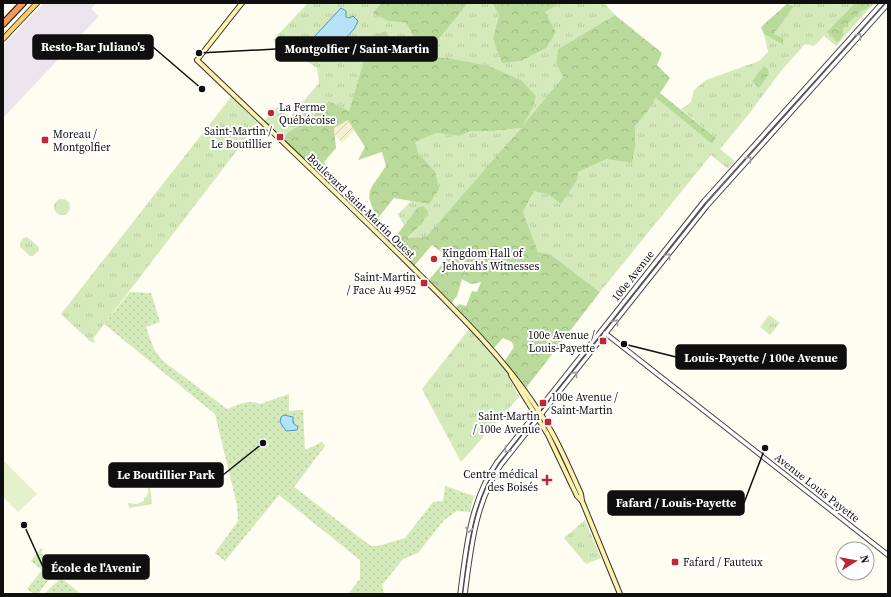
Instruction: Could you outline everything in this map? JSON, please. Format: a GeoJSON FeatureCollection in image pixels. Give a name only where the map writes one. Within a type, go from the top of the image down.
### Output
{"type":"FeatureCollection","features":[{"type":"Feature","properties":{"kind":"highway"},"geometry":{"type":"LineString","coordinates":[[3,24],[23,3]]}},
{"type":"Feature","properties":{"kind":"main road"},"geometry":{"type":"LineString","coordinates":[[3,39],[37,3]]}},
{"type":"Feature","properties":{"kind":"main road","name":"Boulevard Saint-Martin Ouest"},"geometry":{"type":"LineString","coordinates":[[242,3],[197,60],[414,269],[457,313],[507,370],[537,413],[572,474],[620,594]]}},
{"type":"Feature","properties":{"kind":"street","name":"100e Avenue"},"geometry":{"type":"LineString","coordinates":[[460,594],[469,532],[479,494],[497,462],[710,194],[882,3]]}},
{"type":"Feature","properties":{"kind":"street","name":"100e Avenue"},"geometry":{"type":"LineString","coordinates":[[465,594],[474,536],[485,494],[501,465],[711,202],[888,4]]}},
{"type":"Feature","properties":{"kind":"street","name":"Avenue Louis Payette"},"geometry":{"type":"LineString","coordinates":[[602,331],[888,555]]}},
{"type":"Feature","properties":{"kind":"shaded area"},"geometry":{"type":"Polygon","coordinates":[[[44,3],[96,3],[91,9],[99,16],[3,118],[3,46],[44,3]]]}},
{"type":"Feature","properties":{"kind":"shaded area"},"geometry":{"type":"Polygon","coordinates":[[[348,120],[355,131],[342,143],[335,136],[334,128],[348,120]]]}},
{"type":"Feature","properties":{"kind":"green space"},"geometry":{"type":"Polygon","coordinates":[[[308,3],[381,3],[374,13],[388,21],[406,23],[415,39],[412,51],[397,59],[371,36],[349,111],[329,101],[311,118],[287,133],[283,140],[264,121],[277,107],[290,117],[319,83],[317,68],[273,40],[308,3]]]}},
{"type":"Feature","properties":{"kind":"green space"},"geometry":{"type":"Polygon","coordinates":[[[381,3],[468,3],[425,56],[449,58],[489,66],[521,80],[536,96],[532,109],[523,125],[563,77],[556,63],[558,49],[615,15],[662,53],[657,65],[670,78],[660,93],[716,138],[712,144],[656,98],[648,111],[635,126],[635,146],[632,163],[607,159],[578,172],[577,180],[561,204],[549,195],[534,191],[523,212],[538,252],[550,254],[600,292],[526,388],[504,362],[514,347],[512,342],[503,338],[493,349],[456,308],[459,304],[466,306],[472,291],[477,292],[481,282],[471,284],[462,279],[457,296],[451,303],[429,280],[448,257],[432,245],[414,266],[391,243],[417,208],[424,206],[428,212],[421,225],[407,238],[426,237],[521,128],[493,131],[471,131],[459,136],[437,133],[415,142],[419,154],[435,171],[439,189],[429,204],[394,198],[378,218],[370,202],[369,196],[372,186],[386,166],[382,152],[358,160],[365,147],[348,120],[334,128],[336,148],[324,162],[327,170],[315,170],[283,140],[287,133],[311,118],[329,101],[349,111],[371,36],[386,31],[397,59],[412,51],[415,39],[406,23],[388,21],[373,13],[381,3]]]}},
{"type":"Feature","properties":{"kind":"green space"},"geometry":{"type":"Polygon","coordinates":[[[468,3],[492,3],[499,15],[493,38],[556,32],[544,12],[560,3],[604,3],[615,15],[558,49],[556,63],[563,77],[521,128],[521,80],[488,66],[449,58],[424,56],[468,3]]]}},
{"type":"Feature","properties":{"kind":"green space"},"geometry":{"type":"Polygon","coordinates":[[[492,3],[560,3],[545,12],[556,32],[546,48],[521,61],[502,63],[493,38],[499,15],[492,3]]]}},
{"type":"Feature","properties":{"kind":"green space"},"geometry":{"type":"Polygon","coordinates":[[[786,3],[874,3],[836,46],[824,36],[814,46],[805,44],[781,71],[749,114],[720,149],[735,161],[728,169],[711,155],[600,292],[550,254],[538,252],[523,212],[534,191],[549,195],[578,172],[635,146],[635,126],[648,111],[656,98],[712,144],[716,138],[681,109],[691,102],[694,90],[706,80],[759,61],[768,52],[764,34],[783,45],[783,38],[774,34],[794,6],[786,3]]]}},
{"type":"Feature","properties":{"kind":"green space"},"geometry":{"type":"Polygon","coordinates":[[[855,3],[871,3],[843,28],[843,35],[837,43],[831,34],[827,32],[855,3]]]}},
{"type":"Feature","properties":{"kind":"green space"},"geometry":{"type":"Polygon","coordinates":[[[787,4],[794,6],[774,34],[783,38],[783,45],[764,34],[761,27],[787,4]]]}},
{"type":"Feature","properties":{"kind":"green space"},"geometry":{"type":"Polygon","coordinates":[[[764,66],[768,69],[769,74],[759,88],[752,81],[764,66]]]}},
{"type":"Feature","properties":{"kind":"green space"},"geometry":{"type":"Polygon","coordinates":[[[231,97],[258,123],[104,324],[93,339],[95,341],[94,343],[91,342],[61,314],[231,97]]]}},
{"type":"Feature","properties":{"kind":"green space"},"geometry":{"type":"Polygon","coordinates":[[[795,102],[796,104],[734,173],[742,160],[795,102]]]}},
{"type":"Feature","properties":{"kind":"green space"},"geometry":{"type":"Polygon","coordinates":[[[521,128],[426,237],[407,239],[421,225],[417,208],[404,225],[398,214],[411,201],[429,204],[435,171],[419,154],[415,142],[437,133],[459,136],[471,131],[493,131],[521,128]]]}},
{"type":"Feature","properties":{"kind":"green space"},"geometry":{"type":"Polygon","coordinates":[[[717,189],[719,190],[645,282],[644,280],[717,189]]]}},
{"type":"Feature","properties":{"kind":"green space"},"geometry":{"type":"Polygon","coordinates":[[[59,199],[65,199],[70,204],[68,213],[65,215],[59,215],[54,210],[54,204],[59,199]]]}},
{"type":"Feature","properties":{"kind":"green space"},"geometry":{"type":"Polygon","coordinates":[[[27,237],[39,247],[39,250],[33,256],[30,256],[20,247],[20,243],[23,238],[27,237]]]}},
{"type":"Feature","properties":{"kind":"green space"},"geometry":{"type":"Polygon","coordinates":[[[130,292],[151,293],[160,322],[146,327],[154,349],[163,361],[227,409],[247,402],[260,404],[289,394],[289,411],[303,410],[305,450],[322,442],[325,446],[294,487],[371,546],[378,546],[405,538],[433,502],[443,501],[445,486],[474,496],[470,512],[457,511],[444,520],[418,553],[403,559],[382,585],[384,594],[348,594],[360,579],[360,560],[279,495],[225,561],[215,553],[238,521],[237,505],[215,414],[104,324],[130,292]]]}},
{"type":"Feature","properties":{"kind":"green space"},"geometry":{"type":"Polygon","coordinates":[[[769,315],[780,323],[770,335],[760,327],[769,315]]]}},
{"type":"Feature","properties":{"kind":"green space"},"geometry":{"type":"Polygon","coordinates":[[[469,329],[505,370],[519,397],[461,462],[422,389],[469,329]]]}},
{"type":"Feature","properties":{"kind":"green space"},"geometry":{"type":"Polygon","coordinates":[[[3,460],[37,494],[18,512],[3,497],[3,460]]]}},
{"type":"Feature","properties":{"kind":"green space"},"geometry":{"type":"Polygon","coordinates":[[[149,477],[152,504],[129,508],[128,503],[137,504],[144,501],[144,497],[146,498],[148,493],[148,483],[145,481],[149,477]]]}},
{"type":"Feature","properties":{"kind":"green space"},"geometry":{"type":"Polygon","coordinates":[[[585,520],[601,558],[586,564],[564,538],[585,520]]]}},
{"type":"Feature","properties":{"kind":"green space"},"geometry":{"type":"Polygon","coordinates":[[[41,548],[43,549],[41,553],[58,567],[38,594],[34,594],[27,589],[42,570],[31,561],[41,548]]]}},
{"type":"Feature","properties":{"kind":"green space"},"geometry":{"type":"Polygon","coordinates":[[[61,578],[81,594],[44,594],[61,578]]]}},
{"type":"Feature","properties":{"kind":"water"},"geometry":{"type":"Polygon","coordinates":[[[341,8],[346,11],[346,17],[349,18],[353,16],[358,21],[354,29],[333,52],[313,38],[341,8]]]}},
{"type":"Feature","properties":{"kind":"water"},"geometry":{"type":"Polygon","coordinates":[[[284,415],[293,417],[293,423],[298,427],[297,430],[286,431],[280,422],[281,417],[284,415]]]}},
{"type":"Feature","properties":{"kind":"place","name":"Montgolfier / Saint-Martin"},"geometry":{"type":"Point","coordinates":[199,53]}},
{"type":"Feature","properties":{"kind":"place","name":"Resto-Bar Juliano's"},"geometry":{"type":"Point","coordinates":[202,89]}},
{"type":"Feature","properties":{"kind":"place","name":"La Ferme Québécoise"},"geometry":{"type":"Point","coordinates":[271,113]}},
{"type":"Feature","properties":{"kind":"place","name":"Saint-Martin / Le Boutillier"},"geometry":{"type":"Point","coordinates":[280,137]}},
{"type":"Feature","properties":{"kind":"place","name":"Moreau / Montgolfier"},"geometry":{"type":"Point","coordinates":[45,140]}},
{"type":"Feature","properties":{"kind":"place","name":"Kingdom Hall of Jehovah's Witnesses"},"geometry":{"type":"Point","coordinates":[434,259]}},
{"type":"Feature","properties":{"kind":"place","name":"Saint-Martin / Face Au 4952"},"geometry":{"type":"Point","coordinates":[424,283]}},
{"type":"Feature","properties":{"kind":"place","name":"100e Avenue / Louis-Payette"},"geometry":{"type":"Point","coordinates":[603,341]}},
{"type":"Feature","properties":{"kind":"place","name":"Louis-Payette / 100e Avenue"},"geometry":{"type":"Point","coordinates":[624,344]}},
{"type":"Feature","properties":{"kind":"place","name":"100e Avenue / Saint-Martin"},"geometry":{"type":"Point","coordinates":[543,403]}},
{"type":"Feature","properties":{"kind":"place","name":"Saint-Martin / 100e Avenue"},"geometry":{"type":"Point","coordinates":[548,422]}},
{"type":"Feature","properties":{"kind":"place","name":"Le Boutillier Park"},"geometry":{"type":"Point","coordinates":[263,443]}},
{"type":"Feature","properties":{"kind":"place","name":"Fafard / Louis-Payette"},"geometry":{"type":"Point","coordinates":[765,448]}},
{"type":"Feature","properties":{"kind":"place","name":"Centre médical des Boisés"},"geometry":{"type":"Point","coordinates":[547,480]}},
{"type":"Feature","properties":{"kind":"place","name":"École de l'Avenir"},"geometry":{"type":"Point","coordinates":[24,525]}},
{"type":"Feature","properties":{"kind":"place","name":"Fafard / Fauteux"},"geometry":{"type":"Point","coordinates":[675,562]}}]}
